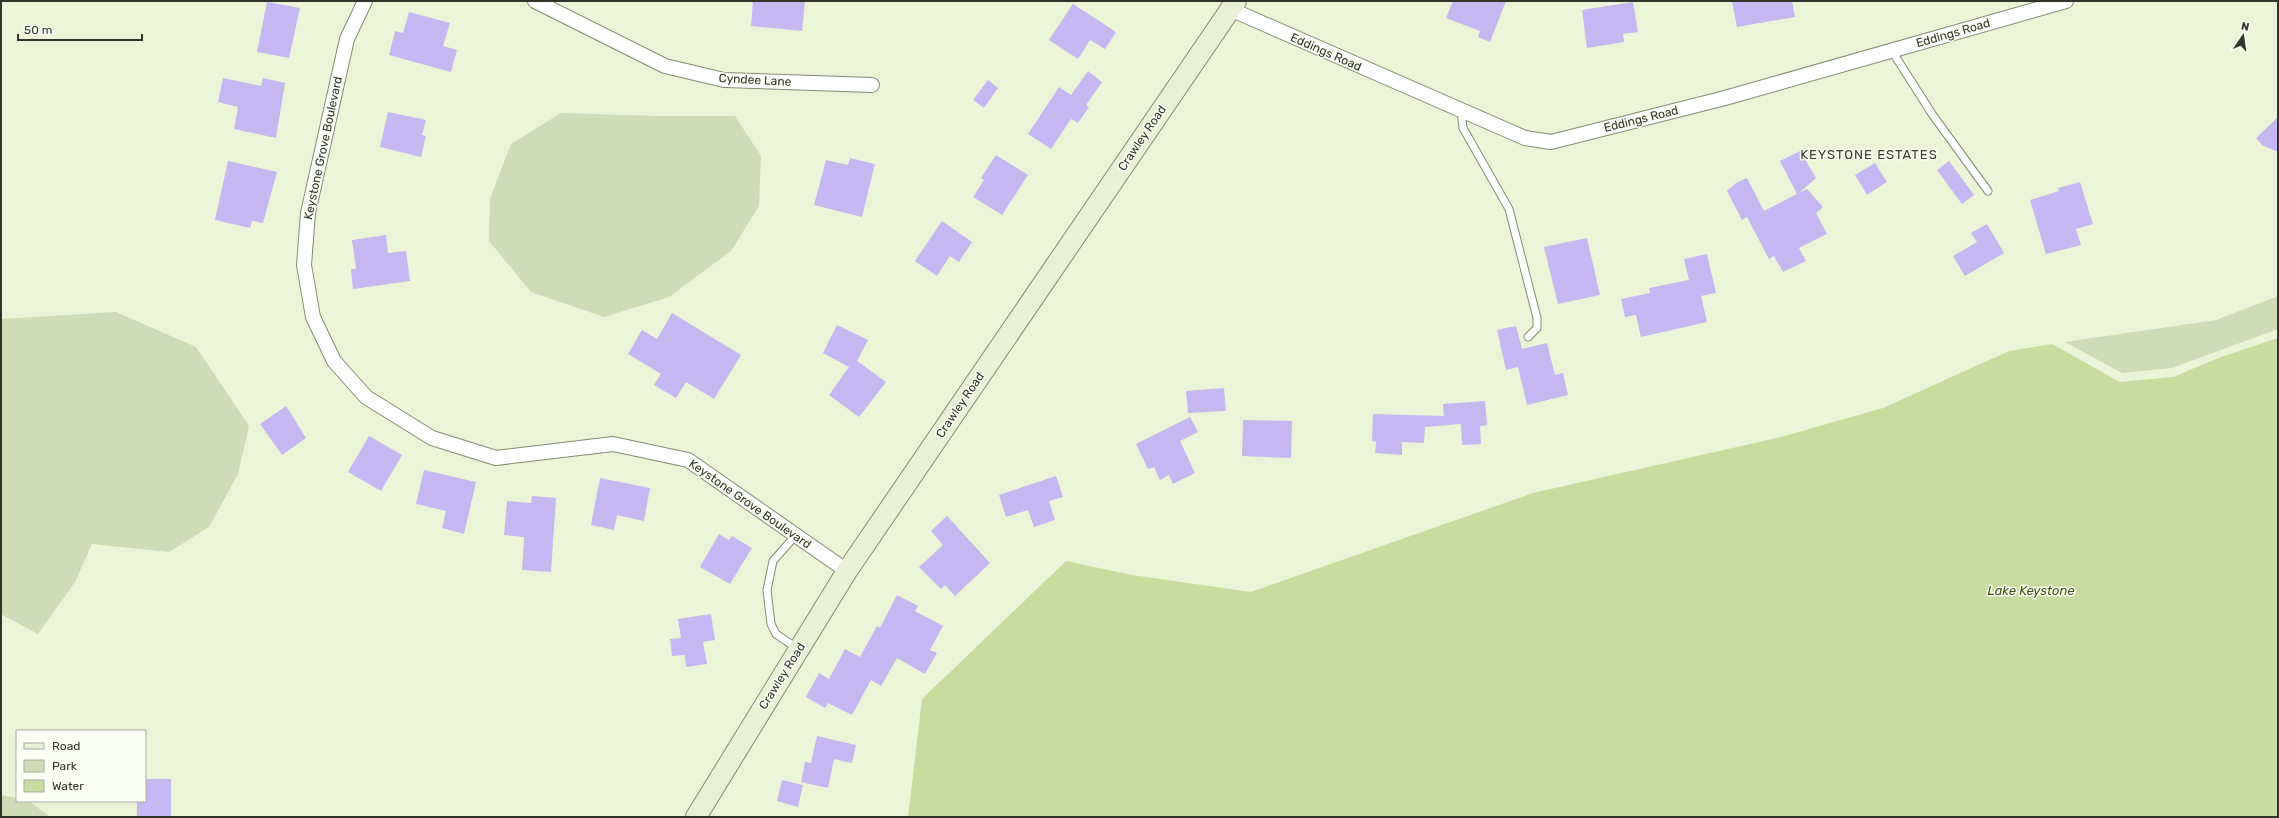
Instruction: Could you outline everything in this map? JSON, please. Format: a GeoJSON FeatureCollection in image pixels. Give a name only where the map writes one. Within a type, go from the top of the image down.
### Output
{"type":"FeatureCollection","features":[{"type":"Feature","properties":{"kind":"street","name":"Keystone Grove Boulevard"},"geometry":{"type":"LineString","coordinates":[[365,1],[347,39],[308,213],[304,265],[313,317],[334,360],[366,398],[432,438],[496,458],[613,444],[688,460],[847,571]]}},
{"type":"Feature","properties":{"kind":"street","name":"Cyndee Lane"},"geometry":{"type":"LineString","coordinates":[[535,1],[665,66],[709,77],[724,80],[872,85]]}},
{"type":"Feature","properties":{"kind":"street","name":"Eddings Road"},"geometry":{"type":"LineString","coordinates":[[1233,5],[1525,138],[1551,142],[1724,98],[2066,1]]}},
{"type":"Feature","properties":{"kind":"street","name":"Crawley Road"},"geometry":{"type":"LineString","coordinates":[[696,817],[847,571],[1233,5]]}},
{"type":"Feature","properties":{"kind":"lane"},"geometry":{"type":"LineString","coordinates":[[1892,51],[1932,114],[1988,191]]}},
{"type":"Feature","properties":{"kind":"lane"},"geometry":{"type":"LineString","coordinates":[[1461,110],[1463,128],[1509,209],[1537,318],[1536,328],[1528,337]]}},
{"type":"Feature","properties":{"kind":"lane"},"geometry":{"type":"LineString","coordinates":[[796,535],[773,561],[767,590],[771,624],[776,634],[799,649]]}},
{"type":"Feature","properties":{"kind":"green space"},"geometry":{"type":"Polygon","coordinates":[[[561,113],[656,116],[735,116],[761,156],[759,206],[731,251],[669,297],[604,317],[531,292],[489,241],[490,199],[511,144],[561,113]]]}},
{"type":"Feature","properties":{"kind":"green space"},"geometry":{"type":"Polygon","coordinates":[[[2278,296],[2278,329],[2172,368],[2122,373],[2065,342],[2216,320],[2278,296]]]}},
{"type":"Feature","properties":{"kind":"green space"},"geometry":{"type":"Polygon","coordinates":[[[116,312],[196,347],[249,426],[238,474],[209,527],[169,552],[92,544],[75,582],[38,634],[1,614],[1,319],[116,312]]]}},
{"type":"Feature","properties":{"kind":"green space"},"geometry":{"type":"Polygon","coordinates":[[[1,795],[16,798],[16,802],[30,802],[50,817],[1,817],[1,795]]]}},
{"type":"Feature","properties":{"kind":"water","name":"Lake Keystone"},"geometry":{"type":"Polygon","coordinates":[[[2278,338],[2278,817],[908,817],[922,699],[1066,561],[1132,575],[1251,592],[1533,493],[1781,437],[1883,408],[2009,351],[2052,344],[2120,382],[2173,377],[2221,357],[2278,338]]]}},
{"type":"Feature","properties":{"kind":"building"},"geometry":{"type":"Polygon","coordinates":[[[753,1],[805,1],[802,31],[751,26],[753,1]]]}},
{"type":"Feature","properties":{"kind":"building"},"geometry":{"type":"Polygon","coordinates":[[[1453,1],[1506,1],[1490,42],[1478,37],[1480,31],[1446,18],[1453,1]]]}},
{"type":"Feature","properties":{"kind":"building"},"geometry":{"type":"Polygon","coordinates":[[[1732,1],[1792,1],[1795,17],[1737,27],[1732,1]]]}},
{"type":"Feature","properties":{"kind":"building"},"geometry":{"type":"Polygon","coordinates":[[[267,2],[300,8],[289,58],[257,52],[267,2]]]}},
{"type":"Feature","properties":{"kind":"building"},"geometry":{"type":"Polygon","coordinates":[[[1633,2],[1638,32],[1623,34],[1624,42],[1587,48],[1582,10],[1633,2]]]}},
{"type":"Feature","properties":{"kind":"building"},"geometry":{"type":"Polygon","coordinates":[[[1073,4],[1116,32],[1105,49],[1090,40],[1078,59],[1049,40],[1073,4]]]}},
{"type":"Feature","properties":{"kind":"building"},"geometry":{"type":"Polygon","coordinates":[[[409,12],[450,23],[443,46],[457,50],[451,72],[389,55],[395,31],[403,33],[409,12]]]}},
{"type":"Feature","properties":{"kind":"building"},"geometry":{"type":"Polygon","coordinates":[[[1088,71],[1102,82],[1086,105],[1089,107],[1078,123],[1071,119],[1051,149],[1028,134],[1059,87],[1071,95],[1088,71]]]}},
{"type":"Feature","properties":{"kind":"building"},"geometry":{"type":"Polygon","coordinates":[[[223,78],[261,86],[263,78],[285,83],[276,138],[234,129],[238,107],[218,102],[223,78]]]}},
{"type":"Feature","properties":{"kind":"building"},"geometry":{"type":"Polygon","coordinates":[[[988,80],[998,88],[984,108],[973,100],[988,80]]]}},
{"type":"Feature","properties":{"kind":"building"},"geometry":{"type":"Polygon","coordinates":[[[388,112],[426,120],[422,135],[426,136],[421,157],[380,147],[388,112]]]}},
{"type":"Feature","properties":{"kind":"building"},"geometry":{"type":"Polygon","coordinates":[[[2278,117],[2278,152],[2262,145],[2256,138],[2278,117]]]}},
{"type":"Feature","properties":{"kind":"building"},"geometry":{"type":"Polygon","coordinates":[[[1800,151],[1816,178],[1799,193],[1807,189],[1823,207],[1816,213],[1827,234],[1799,248],[1806,261],[1783,272],[1774,256],[1769,259],[1747,217],[1742,220],[1727,191],[1736,183],[1747,178],[1764,211],[1797,194],[1780,161],[1800,151]]]}},
{"type":"Feature","properties":{"kind":"building"},"geometry":{"type":"Polygon","coordinates":[[[996,155],[1028,175],[1002,215],[973,197],[984,180],[981,178],[996,155]]]}},
{"type":"Feature","properties":{"kind":"building"},"geometry":{"type":"Polygon","coordinates":[[[850,158],[875,164],[862,217],[814,205],[826,160],[848,165],[850,158]]]}},
{"type":"Feature","properties":{"kind":"building"},"geometry":{"type":"Polygon","coordinates":[[[228,161],[277,172],[263,223],[252,221],[250,228],[215,220],[228,161]]]}},
{"type":"Feature","properties":{"kind":"building"},"geometry":{"type":"Polygon","coordinates":[[[1949,161],[1974,195],[1962,204],[1937,170],[1949,161]]]}},
{"type":"Feature","properties":{"kind":"building"},"geometry":{"type":"Polygon","coordinates":[[[1875,163],[1887,182],[1867,195],[1855,175],[1875,163]]]}},
{"type":"Feature","properties":{"kind":"building"},"geometry":{"type":"Polygon","coordinates":[[[2080,182],[2093,224],[2076,229],[2081,245],[2046,254],[2030,200],[2059,191],[2058,188],[2080,182]]]}},
{"type":"Feature","properties":{"kind":"building"},"geometry":{"type":"Polygon","coordinates":[[[942,221],[972,242],[959,262],[950,256],[937,276],[915,261],[942,221]]]}},
{"type":"Feature","properties":{"kind":"building"},"geometry":{"type":"Polygon","coordinates":[[[1987,224],[2004,253],[1965,276],[1953,256],[1977,242],[1971,233],[1987,224]]]}},
{"type":"Feature","properties":{"kind":"building"},"geometry":{"type":"Polygon","coordinates":[[[386,235],[388,253],[406,251],[410,281],[353,289],[351,269],[356,269],[352,240],[386,235]]]}},
{"type":"Feature","properties":{"kind":"building"},"geometry":{"type":"Polygon","coordinates":[[[1587,238],[1600,295],[1558,304],[1544,247],[1587,238]]]}},
{"type":"Feature","properties":{"kind":"building"},"geometry":{"type":"Polygon","coordinates":[[[1707,254],[1716,293],[1701,296],[1707,322],[1641,337],[1636,315],[1625,317],[1621,299],[1650,293],[1649,288],[1689,280],[1684,259],[1707,254]]]}},
{"type":"Feature","properties":{"kind":"building"},"geometry":{"type":"Polygon","coordinates":[[[672,313],[741,355],[714,399],[686,382],[676,398],[654,385],[661,374],[628,354],[642,330],[657,339],[672,313]]]}},
{"type":"Feature","properties":{"kind":"building"},"geometry":{"type":"Polygon","coordinates":[[[837,325],[868,340],[857,361],[886,382],[859,417],[829,395],[849,367],[823,353],[837,325]]]}},
{"type":"Feature","properties":{"kind":"building"},"geometry":{"type":"Polygon","coordinates":[[[1516,326],[1522,349],[1547,343],[1555,375],[1563,373],[1568,395],[1527,405],[1518,367],[1506,370],[1497,330],[1516,326]]]}},
{"type":"Feature","properties":{"kind":"building"},"geometry":{"type":"Polygon","coordinates":[[[1224,388],[1226,411],[1188,413],[1186,391],[1224,388]]]}},
{"type":"Feature","properties":{"kind":"building"},"geometry":{"type":"Polygon","coordinates":[[[1485,401],[1487,425],[1480,426],[1481,444],[1462,445],[1461,424],[1425,427],[1424,443],[1402,442],[1402,455],[1375,453],[1376,442],[1372,441],[1373,414],[1444,416],[1443,404],[1485,401]]]}},
{"type":"Feature","properties":{"kind":"building"},"geometry":{"type":"Polygon","coordinates":[[[286,406],[306,438],[282,455],[260,424],[286,406]]]}},
{"type":"Feature","properties":{"kind":"building"},"geometry":{"type":"Polygon","coordinates":[[[1190,417],[1198,432],[1180,441],[1195,473],[1173,484],[1169,475],[1160,480],[1154,467],[1148,469],[1136,444],[1190,417]]]}},
{"type":"Feature","properties":{"kind":"building"},"geometry":{"type":"Polygon","coordinates":[[[1243,420],[1292,421],[1291,458],[1242,456],[1243,420]]]}},
{"type":"Feature","properties":{"kind":"building"},"geometry":{"type":"Polygon","coordinates":[[[369,436],[402,455],[381,491],[348,472],[369,436]]]}},
{"type":"Feature","properties":{"kind":"building"},"geometry":{"type":"Polygon","coordinates":[[[424,470],[476,482],[464,534],[442,528],[446,511],[416,504],[424,470]]]}},
{"type":"Feature","properties":{"kind":"building"},"geometry":{"type":"Polygon","coordinates":[[[1056,476],[1063,497],[1049,501],[1055,520],[1034,527],[1028,510],[1006,517],[999,495],[1056,476]]]}},
{"type":"Feature","properties":{"kind":"building"},"geometry":{"type":"Polygon","coordinates":[[[600,478],[650,488],[644,521],[617,515],[614,530],[591,525],[600,478]]]}},
{"type":"Feature","properties":{"kind":"building"},"geometry":{"type":"Polygon","coordinates":[[[532,496],[556,498],[551,572],[522,570],[524,537],[504,535],[507,501],[531,503],[532,496]]]}},
{"type":"Feature","properties":{"kind":"building"},"geometry":{"type":"Polygon","coordinates":[[[947,516],[990,563],[955,596],[945,585],[941,589],[919,567],[943,545],[931,531],[947,516]]]}},
{"type":"Feature","properties":{"kind":"building"},"geometry":{"type":"Polygon","coordinates":[[[719,534],[729,540],[732,536],[752,548],[730,584],[700,567],[719,534]]]}},
{"type":"Feature","properties":{"kind":"building"},"geometry":{"type":"Polygon","coordinates":[[[897,595],[918,606],[915,611],[943,626],[930,650],[937,653],[925,674],[897,658],[881,686],[871,680],[852,715],[828,703],[825,708],[806,697],[819,673],[829,679],[845,649],[860,657],[877,626],[880,628],[897,595]]]}},
{"type":"Feature","properties":{"kind":"building"},"geometry":{"type":"Polygon","coordinates":[[[711,614],[715,640],[703,642],[707,664],[686,667],[685,655],[672,656],[670,639],[681,638],[678,619],[711,614]]]}},
{"type":"Feature","properties":{"kind":"building"},"geometry":{"type":"Polygon","coordinates":[[[817,736],[856,745],[852,763],[834,759],[828,788],[801,782],[805,762],[811,763],[817,736]]]}},
{"type":"Feature","properties":{"kind":"building"},"geometry":{"type":"Polygon","coordinates":[[[146,779],[171,779],[171,817],[137,817],[137,802],[146,802],[146,779]]]}},
{"type":"Feature","properties":{"kind":"building"},"geometry":{"type":"Polygon","coordinates":[[[782,780],[803,785],[798,807],[777,801],[782,780]]]}},
{"type":"Feature","properties":{"kind":"district","name":"KEYSTONE ESTATES"},"geometry":{"type":"Point","coordinates":[1869,154]}}]}
